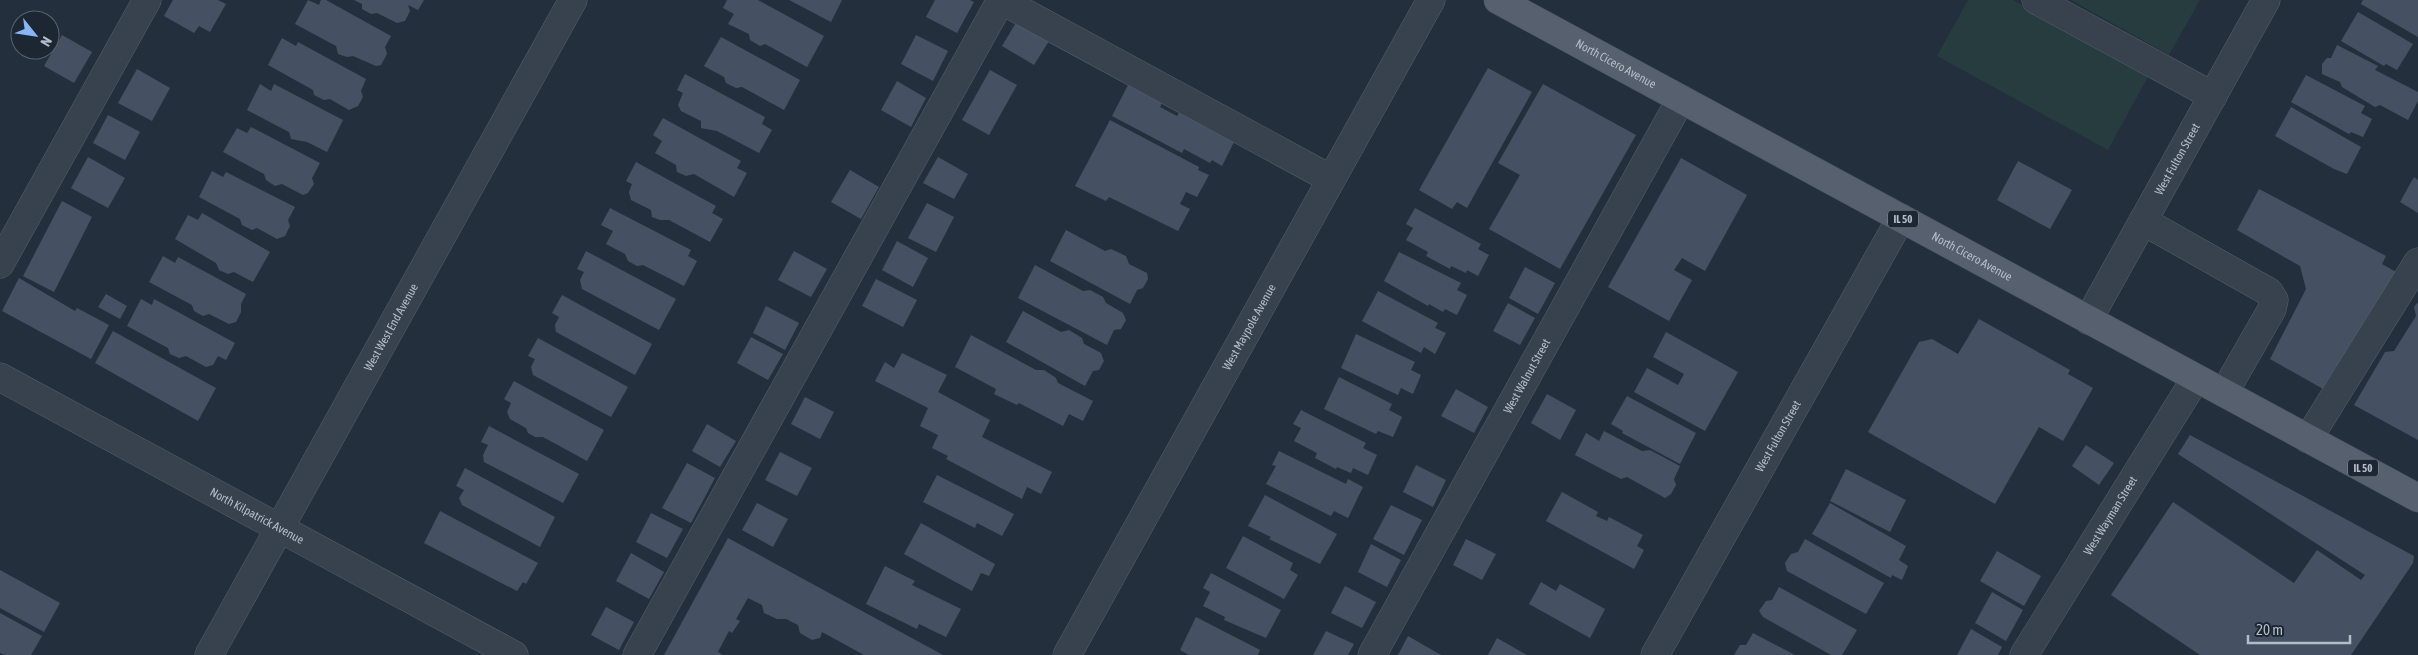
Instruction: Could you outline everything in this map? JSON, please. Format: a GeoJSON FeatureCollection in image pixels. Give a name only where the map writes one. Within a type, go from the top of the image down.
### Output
{"type":"FeatureCollection","features":[{"type":"Feature","properties":{"kind":"main road","name":"North Cicero Avenue"},"geometry":{"type":"LineString","coordinates":[[1498,0],[2418,498]]}},
{"type":"Feature","properties":{"kind":"street"},"geometry":{"type":"LineString","coordinates":[[0,264],[147,0]]}},
{"type":"Feature","properties":{"kind":"street","name":"West West End Avenue"},"geometry":{"type":"LineString","coordinates":[[209,655],[573,0]]}},
{"type":"Feature","properties":{"kind":"street"},"geometry":{"type":"LineString","coordinates":[[637,655],[1001,0],[1331,180]]}},
{"type":"Feature","properties":{"kind":"street","name":"West Maypole Avenue"},"geometry":{"type":"LineString","coordinates":[[1067,655],[1431,0]]}},
{"type":"Feature","properties":{"kind":"street"},"geometry":{"type":"LineString","coordinates":[[2036,0],[2213,96]]}},
{"type":"Feature","properties":{"kind":"street","name":"West Fulton Street"},"geometry":{"type":"LineString","coordinates":[[2088,320],[2266,0]]}},
{"type":"Feature","properties":{"kind":"street","name":"West Walnut Street"},"geometry":{"type":"LineString","coordinates":[[1372,655],[1682,99]]}},
{"type":"Feature","properties":{"kind":"street","name":"West Fulton Street"},"geometry":{"type":"LineString","coordinates":[[1655,655],[1902,218]]}},
{"type":"Feature","properties":{"kind":"street"},"geometry":{"type":"LineString","coordinates":[[2144,221],[2269,292],[2274,300],[2272,310],[2224,393]]}},
{"type":"Feature","properties":{"kind":"street"},"geometry":{"type":"LineString","coordinates":[[2308,439],[2418,262]]}},
{"type":"Feature","properties":{"kind":"street","name":"North Kilpatrick Avenue"},"geometry":{"type":"LineString","coordinates":[[0,377],[514,655]]}},
{"type":"Feature","properties":{"kind":"street","name":"West Wayman Street"},"geometry":{"type":"LineString","coordinates":[[2024,655],[2196,378]]}},
{"type":"Feature","properties":{"kind":"green space"},"geometry":{"type":"Polygon","coordinates":[[[1968,0],[2013,0],[2149,75],[2108,150],[1937,56],[1968,0]]]}},
{"type":"Feature","properties":{"kind":"green space"},"geometry":{"type":"Polygon","coordinates":[[[2071,0],[2200,0],[2169,55],[2071,0]]]}},
{"type":"Feature","properties":{"kind":"building"},"geometry":{"type":"Polygon","coordinates":[[[173,0],[218,0],[226,4],[210,32],[199,26],[194,33],[164,16],[173,0]]]}},
{"type":"Feature","properties":{"kind":"building"},"geometry":{"type":"Polygon","coordinates":[[[308,0],[319,5],[321,0],[326,0],[391,36],[385,47],[387,54],[381,65],[376,66],[353,56],[347,57],[338,54],[336,46],[295,24],[308,0]]]}},
{"type":"Feature","properties":{"kind":"building"},"geometry":{"type":"Polygon","coordinates":[[[354,0],[424,0],[418,10],[408,5],[410,11],[405,21],[397,23],[377,13],[371,14],[362,9],[362,4],[354,0]]]}},
{"type":"Feature","properties":{"kind":"building"},"geometry":{"type":"Polygon","coordinates":[[[727,0],[758,0],[824,36],[807,67],[765,44],[760,46],[750,40],[749,34],[728,24],[734,14],[723,8],[727,0]]]}},
{"type":"Feature","properties":{"kind":"building"},"geometry":{"type":"Polygon","coordinates":[[[789,0],[842,0],[831,22],[789,0]]]}},
{"type":"Feature","properties":{"kind":"building"},"geometry":{"type":"Polygon","coordinates":[[[935,0],[970,0],[974,2],[957,33],[926,17],[935,0]]]}},
{"type":"Feature","properties":{"kind":"building"},"geometry":{"type":"Polygon","coordinates":[[[2363,0],[2418,0],[2418,37],[2361,4],[2363,0]]]}},
{"type":"Feature","properties":{"kind":"building"},"geometry":{"type":"Polygon","coordinates":[[[2358,12],[2413,44],[2397,70],[2386,64],[2384,66],[2341,41],[2358,12]]]}},
{"type":"Feature","properties":{"kind":"building"},"geometry":{"type":"Polygon","coordinates":[[[1017,21],[1049,41],[1034,65],[1002,46],[1017,21]]]}},
{"type":"Feature","properties":{"kind":"building"},"geometry":{"type":"Polygon","coordinates":[[[62,35],[92,52],[74,83],[44,66],[47,60],[60,60],[60,38],[62,35]]]}},
{"type":"Feature","properties":{"kind":"building"},"geometry":{"type":"Polygon","coordinates":[[[916,35],[948,51],[933,81],[901,64],[916,35]]]}},
{"type":"Feature","properties":{"kind":"building"},"geometry":{"type":"Polygon","coordinates":[[[721,37],[800,80],[784,110],[742,87],[736,88],[726,83],[724,77],[704,66],[721,37]]]}},
{"type":"Feature","properties":{"kind":"building"},"geometry":{"type":"Polygon","coordinates":[[[282,38],[296,46],[298,42],[366,79],[361,91],[363,97],[358,106],[349,110],[330,99],[324,100],[314,95],[313,90],[268,65],[282,38]]]}},
{"type":"Feature","properties":{"kind":"building"},"geometry":{"type":"Polygon","coordinates":[[[2337,45],[2378,66],[2375,70],[2418,92],[2418,101],[2408,120],[2380,105],[2375,107],[2342,87],[2340,82],[2322,74],[2322,64],[2327,58],[2331,58],[2337,45]]]}},
{"type":"Feature","properties":{"kind":"building"},"geometry":{"type":"Polygon","coordinates":[[[1488,68],[1532,92],[1467,208],[1457,202],[1452,209],[1419,190],[1488,68]]]}},
{"type":"Feature","properties":{"kind":"building"},"geometry":{"type":"Polygon","coordinates":[[[137,69],[170,88],[152,121],[118,103],[137,69]]]}},
{"type":"Feature","properties":{"kind":"building"},"geometry":{"type":"Polygon","coordinates":[[[990,70],[1017,85],[989,135],[962,120],[990,70]]]}},
{"type":"Feature","properties":{"kind":"building"},"geometry":{"type":"Polygon","coordinates":[[[685,74],[765,117],[762,124],[772,130],[759,153],[717,131],[701,128],[701,121],[681,111],[678,105],[683,93],[677,90],[685,74]]]}},
{"type":"Feature","properties":{"kind":"building"},"geometry":{"type":"Polygon","coordinates":[[[2306,75],[2365,106],[2361,113],[2372,119],[2363,137],[2351,132],[2349,134],[2291,102],[2306,75]]]}},
{"type":"Feature","properties":{"kind":"building"},"geometry":{"type":"Polygon","coordinates":[[[897,81],[926,98],[911,127],[881,110],[897,81]]]}},
{"type":"Feature","properties":{"kind":"building"},"geometry":{"type":"Polygon","coordinates":[[[260,84],[271,91],[274,84],[343,120],[327,152],[307,142],[291,139],[289,132],[247,110],[260,84]]]}},
{"type":"Feature","properties":{"kind":"building"},"geometry":{"type":"Polygon","coordinates":[[[1543,84],[1636,135],[1560,269],[1489,229],[1520,175],[1498,163],[1543,84]]]}},
{"type":"Feature","properties":{"kind":"building"},"geometry":{"type":"Polygon","coordinates":[[[1128,85],[1162,103],[1160,107],[1177,116],[1180,111],[1235,140],[1222,166],[1212,160],[1210,163],[1184,149],[1182,153],[1112,116],[1128,85]]]}},
{"type":"Feature","properties":{"kind":"building"},"geometry":{"type":"Polygon","coordinates":[[[2291,107],[2361,147],[2347,174],[2334,169],[2275,136],[2291,107]]]}},
{"type":"Feature","properties":{"kind":"building"},"geometry":{"type":"Polygon","coordinates":[[[108,115],[140,132],[125,160],[93,143],[108,115]]]}},
{"type":"Feature","properties":{"kind":"building"},"geometry":{"type":"Polygon","coordinates":[[[663,118],[741,161],[737,168],[747,173],[734,197],[694,174],[686,176],[677,172],[676,165],[655,153],[662,141],[653,135],[663,118]]]}},
{"type":"Feature","properties":{"kind":"building"},"geometry":{"type":"Polygon","coordinates":[[[1110,120],[1199,167],[1198,170],[1209,175],[1197,197],[1186,192],[1180,204],[1190,209],[1178,231],[1109,197],[1106,201],[1075,186],[1110,120]]]}},
{"type":"Feature","properties":{"kind":"building"},"geometry":{"type":"Polygon","coordinates":[[[251,127],[320,163],[312,178],[314,184],[308,193],[303,195],[282,184],[275,186],[266,180],[264,174],[223,152],[237,128],[247,133],[251,127]]]}},
{"type":"Feature","properties":{"kind":"building"},"geometry":{"type":"Polygon","coordinates":[[[88,157],[125,178],[108,208],[71,188],[88,157]]]}},
{"type":"Feature","properties":{"kind":"building"},"geometry":{"type":"Polygon","coordinates":[[[938,157],[968,174],[954,199],[923,183],[938,157]]]}},
{"type":"Feature","properties":{"kind":"building"},"geometry":{"type":"Polygon","coordinates":[[[1681,158],[1747,195],[1705,271],[1682,258],[1674,270],[1692,280],[1669,321],[1608,287],[1681,158]]]}},
{"type":"Feature","properties":{"kind":"building"},"geometry":{"type":"Polygon","coordinates":[[[2018,161],[2072,190],[2050,229],[1997,200],[2018,161]]]}},
{"type":"Feature","properties":{"kind":"building"},"geometry":{"type":"Polygon","coordinates":[[[636,162],[716,206],[712,213],[723,219],[710,242],[669,220],[660,220],[652,217],[651,210],[631,200],[629,192],[632,184],[626,181],[636,162]]]}},
{"type":"Feature","properties":{"kind":"building"},"geometry":{"type":"Polygon","coordinates":[[[850,170],[879,187],[861,219],[831,202],[850,170]]]}},
{"type":"Feature","properties":{"kind":"building"},"geometry":{"type":"Polygon","coordinates":[[[212,171],[223,177],[226,172],[295,207],[288,220],[290,226],[285,236],[277,239],[257,228],[252,230],[242,225],[240,219],[199,197],[212,171]]]}},
{"type":"Feature","properties":{"kind":"building"},"geometry":{"type":"Polygon","coordinates":[[[2414,177],[2418,180],[2418,213],[2400,202],[2414,177]]]}},
{"type":"Feature","properties":{"kind":"building"},"geometry":{"type":"Polygon","coordinates":[[[2259,189],[2386,256],[2382,264],[2396,272],[2358,342],[2325,390],[2270,359],[2306,289],[2300,266],[2237,230],[2259,189]]]}},
{"type":"Feature","properties":{"kind":"building"},"geometry":{"type":"Polygon","coordinates":[[[62,201],[92,217],[54,292],[23,276],[62,201]]]}},
{"type":"Feature","properties":{"kind":"building"},"geometry":{"type":"Polygon","coordinates":[[[927,203],[954,217],[936,252],[908,238],[927,203]]]}},
{"type":"Feature","properties":{"kind":"building"},"geometry":{"type":"Polygon","coordinates":[[[610,208],[691,250],[688,256],[697,261],[684,286],[643,265],[637,266],[628,261],[625,254],[606,244],[613,231],[601,225],[610,208]]]}},
{"type":"Feature","properties":{"kind":"building"},"geometry":{"type":"Polygon","coordinates":[[[1415,208],[1481,244],[1478,249],[1489,255],[1478,276],[1467,270],[1466,273],[1451,266],[1450,269],[1426,256],[1428,252],[1406,240],[1413,228],[1406,224],[1415,208]]]}},
{"type":"Feature","properties":{"kind":"building"},"geometry":{"type":"Polygon","coordinates":[[[202,213],[270,252],[253,282],[234,272],[228,274],[219,270],[216,263],[175,239],[188,215],[198,220],[202,213]]]}},
{"type":"Feature","properties":{"kind":"building"},"geometry":{"type":"Polygon","coordinates":[[[1066,230],[1105,251],[1111,249],[1126,256],[1129,264],[1147,273],[1148,279],[1143,288],[1137,290],[1130,304],[1050,261],[1066,230]]]}},
{"type":"Feature","properties":{"kind":"building"},"geometry":{"type":"Polygon","coordinates":[[[897,241],[928,258],[913,287],[882,270],[897,241]]]}},
{"type":"Feature","properties":{"kind":"building"},"geometry":{"type":"Polygon","coordinates":[[[586,251],[676,299],[659,330],[582,289],[580,280],[584,272],[577,269],[586,251]]]}},
{"type":"Feature","properties":{"kind":"building"},"geometry":{"type":"Polygon","coordinates":[[[794,251],[827,269],[811,297],[778,280],[794,251]]]}},
{"type":"Feature","properties":{"kind":"building"},"geometry":{"type":"Polygon","coordinates":[[[1399,252],[1461,283],[1457,290],[1467,295],[1457,315],[1445,309],[1443,312],[1429,304],[1428,306],[1384,281],[1399,252]]]}},
{"type":"Feature","properties":{"kind":"building"},"geometry":{"type":"Polygon","coordinates":[[[163,256],[175,263],[178,257],[246,294],[236,322],[229,324],[209,314],[203,316],[194,311],[192,305],[149,282],[163,256]]]}},
{"type":"Feature","properties":{"kind":"building"},"geometry":{"type":"Polygon","coordinates":[[[1035,265],[1083,291],[1090,290],[1103,297],[1106,303],[1123,313],[1126,320],[1121,329],[1114,330],[1107,345],[1018,298],[1035,265]]]}},
{"type":"Feature","properties":{"kind":"building"},"geometry":{"type":"Polygon","coordinates":[[[1525,267],[1555,283],[1538,314],[1509,298],[1525,267]]]}},
{"type":"Feature","properties":{"kind":"building"},"geometry":{"type":"Polygon","coordinates":[[[19,278],[75,311],[77,308],[109,325],[91,359],[2,311],[19,278]]]}},
{"type":"Feature","properties":{"kind":"building"},"geometry":{"type":"Polygon","coordinates":[[[876,279],[917,300],[903,327],[862,306],[876,279]]]}},
{"type":"Feature","properties":{"kind":"building"},"geometry":{"type":"Polygon","coordinates":[[[1378,291],[1438,323],[1435,328],[1446,333],[1435,354],[1424,347],[1421,353],[1362,321],[1378,291]]]}},
{"type":"Feature","properties":{"kind":"building"},"geometry":{"type":"Polygon","coordinates":[[[106,294],[127,306],[120,319],[98,307],[106,294]]]}},
{"type":"Feature","properties":{"kind":"building"},"geometry":{"type":"Polygon","coordinates":[[[562,295],[652,344],[635,375],[556,332],[555,325],[559,317],[552,313],[562,295]]]}},
{"type":"Feature","properties":{"kind":"building"},"geometry":{"type":"Polygon","coordinates":[[[141,299],[152,305],[154,299],[235,343],[226,360],[218,356],[213,365],[206,367],[186,356],[179,358],[170,354],[168,348],[127,326],[141,299]]]}},
{"type":"Feature","properties":{"kind":"building"},"geometry":{"type":"Polygon","coordinates":[[[2418,302],[2418,440],[2354,405],[2385,352],[2394,351],[2416,316],[2414,307],[2418,302]]]}},
{"type":"Feature","properties":{"kind":"building"},"geometry":{"type":"Polygon","coordinates":[[[1508,303],[1535,318],[1520,345],[1493,331],[1508,303]]]}},
{"type":"Feature","properties":{"kind":"building"},"geometry":{"type":"Polygon","coordinates":[[[766,306],[799,323],[785,350],[753,333],[766,306]]]}},
{"type":"Feature","properties":{"kind":"building"},"geometry":{"type":"Polygon","coordinates":[[[1023,311],[1061,332],[1069,330],[1082,338],[1084,344],[1101,353],[1104,361],[1099,370],[1093,371],[1085,386],[1006,342],[1023,311]]]}},
{"type":"Feature","properties":{"kind":"building"},"geometry":{"type":"Polygon","coordinates":[[[1979,319],[2070,370],[2068,374],[2093,388],[2063,441],[2039,427],[1995,504],[1868,432],[1919,342],[1932,339],[1958,354],[1979,319]]]}},
{"type":"Feature","properties":{"kind":"building"},"geometry":{"type":"Polygon","coordinates":[[[113,331],[216,388],[198,421],[95,363],[113,331]]]}},
{"type":"Feature","properties":{"kind":"building"},"geometry":{"type":"Polygon","coordinates":[[[1666,332],[1738,372],[1705,431],[1634,392],[1647,368],[1678,385],[1684,374],[1653,357],[1666,332]]]}},
{"type":"Feature","properties":{"kind":"building"},"geometry":{"type":"Polygon","coordinates":[[[1356,334],[1415,362],[1411,370],[1421,375],[1413,394],[1401,388],[1398,395],[1341,368],[1356,334]]]}},
{"type":"Feature","properties":{"kind":"building"},"geometry":{"type":"Polygon","coordinates":[[[971,335],[1036,370],[1044,370],[1056,378],[1058,383],[1093,401],[1083,421],[1069,414],[1063,426],[1019,403],[1017,405],[994,394],[996,389],[955,367],[971,335]]]}},
{"type":"Feature","properties":{"kind":"building"},"geometry":{"type":"Polygon","coordinates":[[[751,337],[783,354],[768,380],[737,363],[751,337]]]}},
{"type":"Feature","properties":{"kind":"building"},"geometry":{"type":"Polygon","coordinates":[[[538,338],[628,387],[611,417],[533,375],[531,367],[535,359],[528,356],[538,338]]]}},
{"type":"Feature","properties":{"kind":"building"},"geometry":{"type":"Polygon","coordinates":[[[902,353],[947,375],[938,392],[990,420],[982,437],[1052,472],[1041,494],[1027,487],[1022,499],[946,459],[948,456],[932,448],[938,435],[920,426],[928,408],[875,381],[885,362],[894,368],[902,353]]]}},
{"type":"Feature","properties":{"kind":"building"},"geometry":{"type":"Polygon","coordinates":[[[1339,377],[1392,404],[1389,410],[1402,417],[1393,437],[1378,431],[1376,434],[1324,409],[1339,377]]]}},
{"type":"Feature","properties":{"kind":"building"},"geometry":{"type":"Polygon","coordinates":[[[514,381],[604,430],[587,461],[543,437],[535,437],[528,433],[526,428],[510,419],[507,412],[511,403],[504,399],[514,381]]]}},
{"type":"Feature","properties":{"kind":"building"},"geometry":{"type":"Polygon","coordinates":[[[1456,389],[1488,407],[1474,433],[1441,416],[1456,389]]]}},
{"type":"Feature","properties":{"kind":"building"},"geometry":{"type":"Polygon","coordinates":[[[1547,394],[1576,410],[1560,440],[1531,423],[1547,394]]]}},
{"type":"Feature","properties":{"kind":"building"},"geometry":{"type":"Polygon","coordinates":[[[1627,396],[1696,433],[1680,464],[1622,433],[1623,431],[1611,424],[1627,396]]]}},
{"type":"Feature","properties":{"kind":"building"},"geometry":{"type":"Polygon","coordinates":[[[805,397],[834,412],[820,439],[791,424],[805,397]]]}},
{"type":"Feature","properties":{"kind":"building"},"geometry":{"type":"Polygon","coordinates":[[[1301,410],[1366,443],[1363,448],[1377,455],[1368,475],[1353,468],[1351,473],[1337,467],[1336,469],[1315,458],[1317,453],[1294,441],[1301,428],[1293,424],[1301,410]]]}},
{"type":"Feature","properties":{"kind":"building"},"geometry":{"type":"Polygon","coordinates":[[[707,424],[736,441],[720,467],[692,451],[707,424]]]}},
{"type":"Feature","properties":{"kind":"building"},"geometry":{"type":"Polygon","coordinates":[[[489,426],[579,474],[563,503],[484,462],[483,455],[488,445],[481,442],[489,426]]]}},
{"type":"Feature","properties":{"kind":"building"},"geometry":{"type":"Polygon","coordinates":[[[1604,431],[1642,451],[1650,450],[1680,466],[1674,479],[1676,485],[1671,494],[1665,498],[1627,477],[1621,479],[1575,455],[1586,433],[1599,441],[1604,431]]]}},
{"type":"Feature","properties":{"kind":"building"},"geometry":{"type":"Polygon","coordinates":[[[2190,435],[2414,556],[2413,563],[2351,655],[2200,655],[2111,595],[2173,502],[2294,583],[2317,550],[2361,580],[2365,575],[2178,454],[2190,435]]]}},
{"type":"Feature","properties":{"kind":"building"},"geometry":{"type":"Polygon","coordinates":[[[2086,445],[2114,463],[2099,485],[2072,466],[2086,445]]]}},
{"type":"Feature","properties":{"kind":"building"},"geometry":{"type":"Polygon","coordinates":[[[1279,451],[1346,484],[1348,479],[1363,487],[1348,518],[1334,511],[1331,516],[1266,484],[1276,466],[1272,465],[1279,451]]]}},
{"type":"Feature","properties":{"kind":"building"},"geometry":{"type":"Polygon","coordinates":[[[780,452],[812,468],[797,496],[765,480],[780,452]]]}},
{"type":"Feature","properties":{"kind":"building"},"geometry":{"type":"Polygon","coordinates":[[[687,463],[715,478],[691,523],[662,508],[687,463]]]}},
{"type":"Feature","properties":{"kind":"building"},"geometry":{"type":"Polygon","coordinates":[[[1416,465],[1446,480],[1433,507],[1403,492],[1416,465]]]}},
{"type":"Feature","properties":{"kind":"building"},"geometry":{"type":"Polygon","coordinates":[[[465,468],[555,517],[540,547],[462,505],[459,498],[464,490],[456,486],[465,468]]]}},
{"type":"Feature","properties":{"kind":"building"},"geometry":{"type":"Polygon","coordinates":[[[1846,469],[1906,500],[1890,532],[1830,501],[1846,469]]]}},
{"type":"Feature","properties":{"kind":"building"},"geometry":{"type":"Polygon","coordinates":[[[937,475],[1014,514],[1002,536],[977,523],[975,528],[923,502],[937,475]]]}},
{"type":"Feature","properties":{"kind":"building"},"geometry":{"type":"Polygon","coordinates":[[[1562,492],[1598,512],[1596,516],[1607,521],[1609,517],[1643,535],[1637,546],[1644,550],[1634,569],[1546,521],[1562,492]]]}},
{"type":"Feature","properties":{"kind":"building"},"geometry":{"type":"Polygon","coordinates":[[[1265,495],[1337,534],[1320,564],[1269,539],[1271,537],[1248,526],[1265,495]]]}},
{"type":"Feature","properties":{"kind":"building"},"geometry":{"type":"Polygon","coordinates":[[[757,503],[788,519],[773,547],[742,530],[757,503]]]}},
{"type":"Feature","properties":{"kind":"building"},"geometry":{"type":"Polygon","coordinates":[[[1830,503],[1906,546],[1899,560],[1908,566],[1902,580],[1892,575],[1891,578],[1812,534],[1830,503]]]}},
{"type":"Feature","properties":{"kind":"building"},"geometry":{"type":"Polygon","coordinates":[[[1391,505],[1422,520],[1404,555],[1373,539],[1391,505]]]}},
{"type":"Feature","properties":{"kind":"building"},"geometry":{"type":"Polygon","coordinates":[[[440,511],[538,563],[526,584],[523,582],[517,591],[424,543],[440,511]]]}},
{"type":"Feature","properties":{"kind":"building"},"geometry":{"type":"Polygon","coordinates":[[[651,513],[683,529],[667,558],[636,542],[651,513]]]}},
{"type":"Feature","properties":{"kind":"building"},"geometry":{"type":"Polygon","coordinates":[[[921,523],[995,564],[989,576],[981,573],[972,591],[904,554],[921,523]]]}},
{"type":"Feature","properties":{"kind":"building"},"geometry":{"type":"Polygon","coordinates":[[[1243,536],[1293,563],[1290,570],[1298,575],[1284,599],[1226,568],[1243,536]]]}},
{"type":"Feature","properties":{"kind":"building"},"geometry":{"type":"Polygon","coordinates":[[[728,538],[943,655],[864,655],[822,632],[820,638],[812,640],[800,633],[798,625],[786,619],[777,619],[764,613],[762,605],[748,598],[736,619],[740,621],[732,633],[729,631],[718,652],[723,655],[664,655],[728,538]]]}},
{"type":"Feature","properties":{"kind":"building"},"geometry":{"type":"Polygon","coordinates":[[[1466,539],[1496,554],[1482,580],[1453,565],[1466,539]]]}},
{"type":"Feature","properties":{"kind":"building"},"geometry":{"type":"Polygon","coordinates":[[[1805,539],[1884,583],[1866,614],[1787,571],[1785,563],[1791,554],[1798,552],[1805,539]]]}},
{"type":"Feature","properties":{"kind":"building"},"geometry":{"type":"Polygon","coordinates":[[[1371,544],[1401,560],[1387,587],[1358,572],[1371,544]]]}},
{"type":"Feature","properties":{"kind":"building"},"geometry":{"type":"Polygon","coordinates":[[[1997,551],[2041,576],[2024,606],[1980,581],[1997,551]]]}},
{"type":"Feature","properties":{"kind":"building"},"geometry":{"type":"Polygon","coordinates":[[[631,553],[664,572],[649,599],[616,581],[631,553]]]}},
{"type":"Feature","properties":{"kind":"building"},"geometry":{"type":"Polygon","coordinates":[[[885,566],[915,581],[912,585],[961,609],[946,637],[919,624],[917,629],[866,604],[885,566]]]}},
{"type":"Feature","properties":{"kind":"building"},"geometry":{"type":"Polygon","coordinates":[[[0,570],[60,603],[44,632],[0,608],[0,570]]]}},
{"type":"Feature","properties":{"kind":"building"},"geometry":{"type":"Polygon","coordinates":[[[1211,573],[1281,610],[1266,638],[1224,620],[1225,617],[1203,606],[1210,592],[1203,588],[1211,573]]]}},
{"type":"Feature","properties":{"kind":"building"},"geometry":{"type":"Polygon","coordinates":[[[1541,582],[1556,591],[1560,584],[1605,609],[1590,638],[1529,604],[1541,582]]]}},
{"type":"Feature","properties":{"kind":"building"},"geometry":{"type":"Polygon","coordinates":[[[1345,586],[1376,602],[1362,628],[1331,613],[1345,586]]]}},
{"type":"Feature","properties":{"kind":"building"},"geometry":{"type":"Polygon","coordinates":[[[1779,587],[1857,630],[1842,655],[1831,655],[1763,617],[1759,611],[1766,601],[1772,600],[1779,587]]]}},
{"type":"Feature","properties":{"kind":"building"},"geometry":{"type":"Polygon","coordinates":[[[1992,592],[2023,610],[2006,641],[1975,623],[1992,592]]]}},
{"type":"Feature","properties":{"kind":"building"},"geometry":{"type":"Polygon","coordinates":[[[606,607],[634,622],[619,650],[591,635],[606,607]]]}},
{"type":"Feature","properties":{"kind":"building"},"geometry":{"type":"Polygon","coordinates":[[[0,613],[42,636],[31,655],[5,655],[0,653],[0,613]]]}},
{"type":"Feature","properties":{"kind":"building"},"geometry":{"type":"Polygon","coordinates":[[[1196,617],[1260,650],[1258,655],[1189,655],[1180,650],[1196,617]]]}},
{"type":"Feature","properties":{"kind":"building"},"geometry":{"type":"Polygon","coordinates":[[[1971,629],[2002,647],[1998,655],[1957,655],[1971,629]]]}},
{"type":"Feature","properties":{"kind":"building"},"geometry":{"type":"Polygon","coordinates":[[[1326,631],[1354,644],[1348,655],[1313,655],[1326,631]]]}},
{"type":"Feature","properties":{"kind":"building"},"geometry":{"type":"Polygon","coordinates":[[[1753,633],[1795,655],[1734,655],[1740,645],[1746,645],[1753,633]]]}},
{"type":"Feature","properties":{"kind":"building"},"geometry":{"type":"Polygon","coordinates":[[[1408,636],[1441,655],[1398,655],[1408,636]]]}},
{"type":"Feature","properties":{"kind":"building"},"geometry":{"type":"Polygon","coordinates":[[[1497,638],[1527,655],[1488,655],[1497,638]]]}}]}
